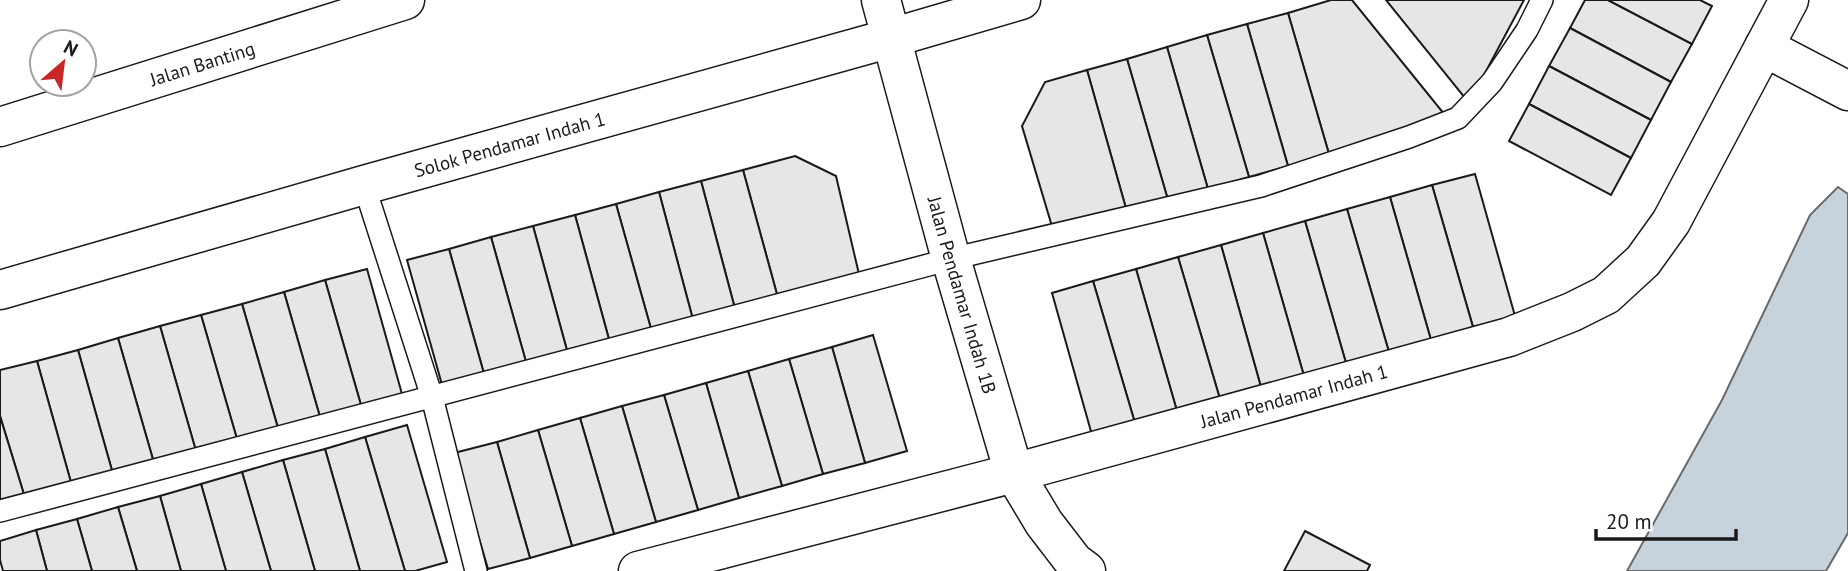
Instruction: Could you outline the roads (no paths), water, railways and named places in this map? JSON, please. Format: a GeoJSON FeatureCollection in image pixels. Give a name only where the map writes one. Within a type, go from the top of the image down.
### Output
{"type":"FeatureCollection","features":[{"type":"Feature","properties":{"kind":"street","name":"Jalan Banting"},"geometry":{"type":"LineString","coordinates":[[0,127],[405,0]]}},
{"type":"Feature","properties":{"kind":"street","name":"Jalan Pendamar Indah 1B"},"geometry":{"type":"LineString","coordinates":[[881,0],[951,259],[1014,473],[1044,523],[1074,562],[1086,571]]}},
{"type":"Feature","properties":{"kind":"street","name":"Solok Pendamar Indah 1"},"geometry":{"type":"LineString","coordinates":[[0,290],[1021,0]]}},
{"type":"Feature","properties":{"kind":"street","name":"Jalan Pendamar Indah 1"},"geometry":{"type":"LineString","coordinates":[[638,571],[1014,473],[1509,337],[1572,312],[1606,295],[1643,261],[1671,222],[1789,0]]}},
{"type":"Feature","properties":{"kind":"street"},"geometry":{"type":"LineString","coordinates":[[1764,47],[1848,91]]}},
{"type":"Feature","properties":{"kind":"lane"},"geometry":{"type":"LineString","coordinates":[[0,511],[951,259],[1261,186],[1409,137],[1458,118],[1492,82],[1527,30],[1542,0]]}},
{"type":"Feature","properties":{"kind":"lane"},"geometry":{"type":"LineString","coordinates":[[364,185],[432,397],[476,571]]}}]}
